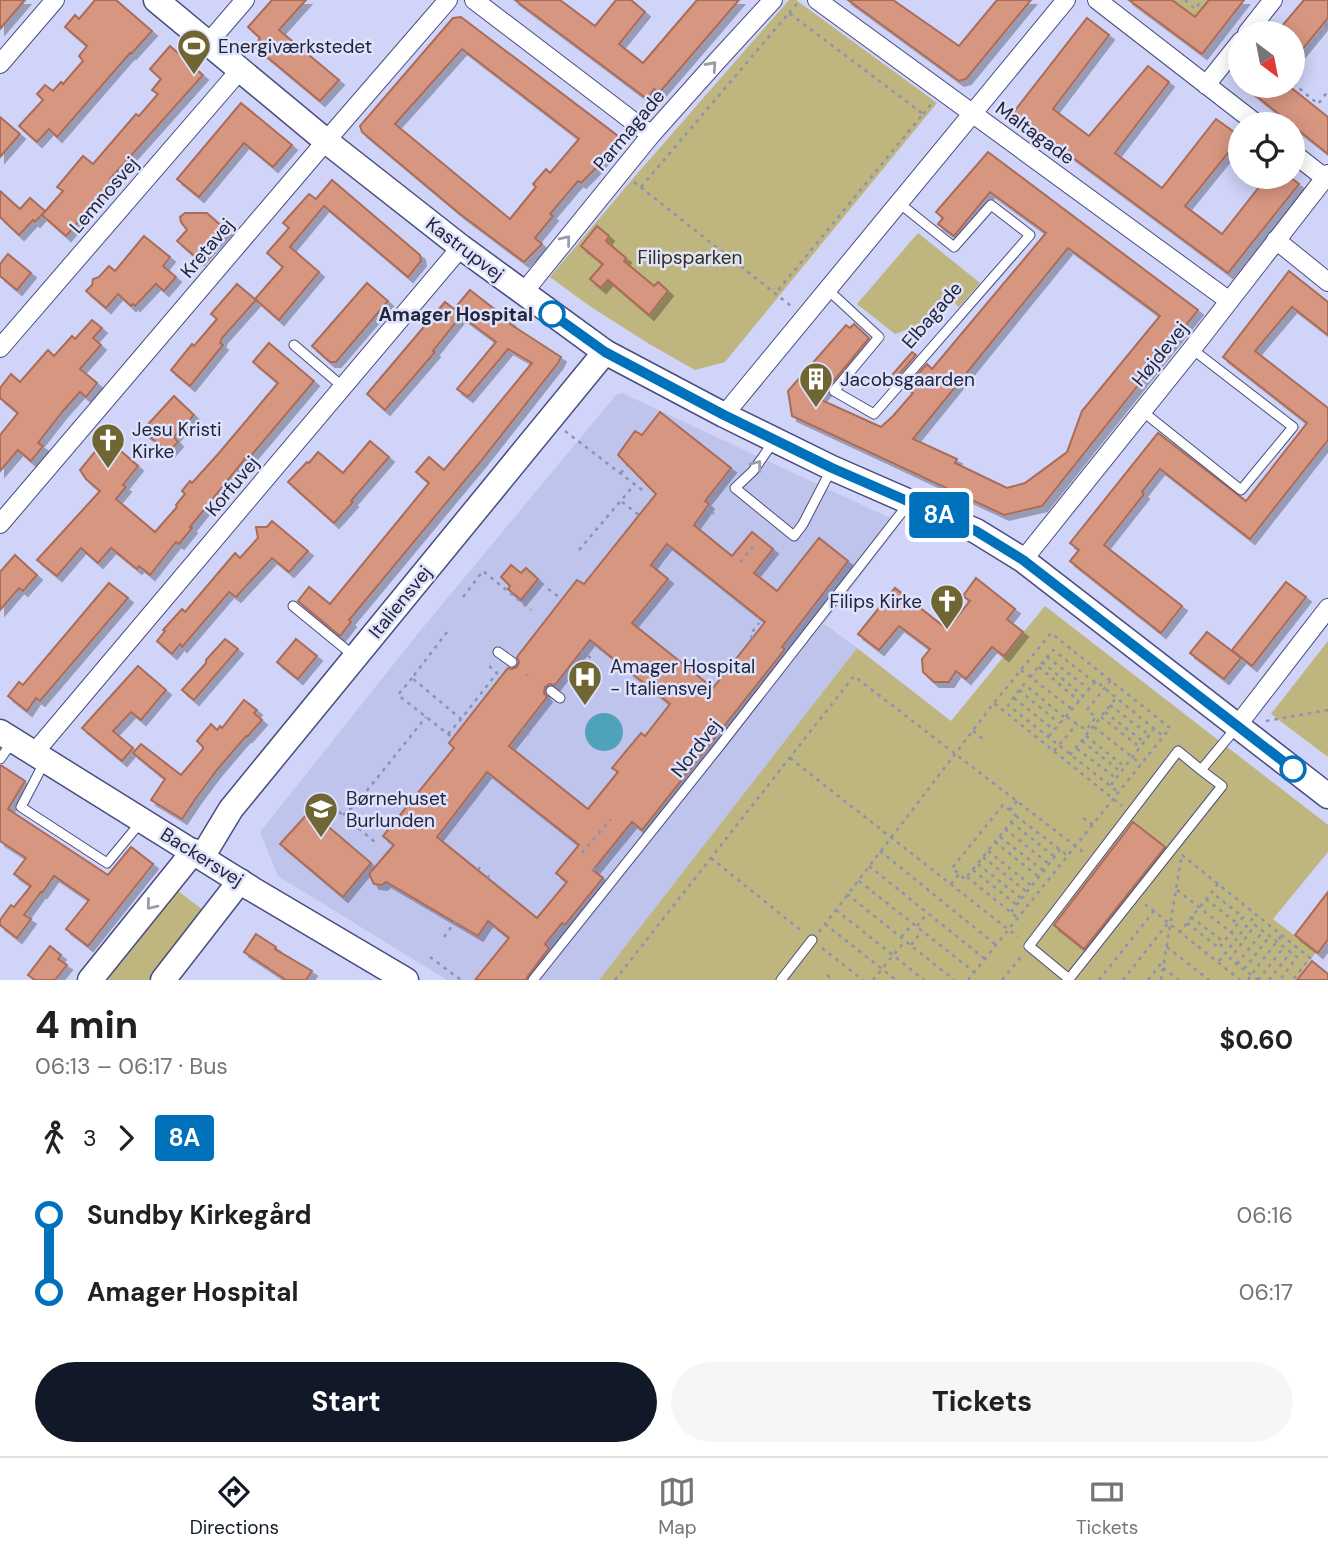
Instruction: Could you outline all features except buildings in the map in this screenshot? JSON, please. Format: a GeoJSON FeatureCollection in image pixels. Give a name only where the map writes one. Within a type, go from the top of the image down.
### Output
{"type":"FeatureCollection","features":[{"type":"Feature","properties":{"kind":"street"},"geometry":{"type":"LineString","coordinates":[[0,64],[55,0]]}},
{"type":"Feature","properties":{"kind":"street","name":"Kastrupvej"},"geometry":{"type":"LineString","coordinates":[[156,0],[326,141],[461,247],[605,352],[832,468],[976,531],[1023,560],[1328,796]]}},
{"type":"Feature","properties":{"kind":"street"},"geometry":{"type":"LineString","coordinates":[[208,43],[245,0]]}},
{"type":"Feature","properties":{"kind":"street","name":"Kretavej"},"geometry":{"type":"LineString","coordinates":[[0,524],[448,0]]}},
{"type":"Feature","properties":{"kind":"street"},"geometry":{"type":"LineString","coordinates":[[474,0],[650,135]]}},
{"type":"Feature","properties":{"kind":"street","name":"Parmagade"},"geometry":{"type":"LineString","coordinates":[[523,293],[650,135],[773,0]]}},
{"type":"Feature","properties":{"kind":"street","name":"Maltagade"},"geometry":{"type":"LineString","coordinates":[[817,0],[1228,300]]}},
{"type":"Feature","properties":{"kind":"street"},"geometry":{"type":"LineString","coordinates":[[724,415],[1066,0]]}},
{"type":"Feature","properties":{"kind":"street"},"geometry":{"type":"LineString","coordinates":[[1097,0],[1241,112]]}},
{"type":"Feature","properties":{"kind":"street"},"geometry":{"type":"LineString","coordinates":[[1256,21],[1273,0]]}},
{"type":"Feature","properties":{"kind":"street"},"geometry":{"type":"LineString","coordinates":[[1206,85],[1228,57]]}},
{"type":"Feature","properties":{"kind":"street","name":"Lemnosvej"},"geometry":{"type":"LineString","coordinates":[[0,348],[240,70]]}},
{"type":"Feature","properties":{"kind":"street"},"geometry":{"type":"LineString","coordinates":[[1305,161],[1327,176]]}},
{"type":"Feature","properties":{"kind":"street","name":"Højdevej"},"geometry":{"type":"LineString","coordinates":[[1023,560],[1327,176]]}},
{"type":"Feature","properties":{"kind":"street"},"geometry":{"type":"LineString","coordinates":[[1276,240],[1328,282]]}},
{"type":"Feature","properties":{"kind":"street","name":"Korfuvej"},"geometry":{"type":"LineString","coordinates":[[19,749],[343,387],[461,247]]}},
{"type":"Feature","properties":{"kind":"street","name":"Italiensvej"},"geometry":{"type":"LineString","coordinates":[[90,980],[198,854],[230,809],[605,352]]}},
{"type":"Feature","properties":{"kind":"street"},"geometry":{"type":"LineString","coordinates":[[1237,726],[1328,608]]}},
{"type":"Feature","properties":{"kind":"street","name":"Backersvej"},"geometry":{"type":"LineString","coordinates":[[19,749],[143,820],[407,980]]}},
{"type":"Feature","properties":{"kind":"street"},"geometry":{"type":"LineString","coordinates":[[163,980],[240,881]]}},
{"type":"Feature","properties":{"kind":"lane","name":"Elbagade"},"geometry":{"type":"LineString","coordinates":[[827,289],[879,337],[834,391],[874,414],[1030,235],[991,205],[954,247],[899,203]]}},
{"type":"Feature","properties":{"kind":"lane"},"geometry":{"type":"LineString","coordinates":[[294,345],[343,387]]}},
{"type":"Feature","properties":{"kind":"lane"},"geometry":{"type":"LineString","coordinates":[[1142,411],[1241,490],[1293,427],[1192,349]]}},
{"type":"Feature","properties":{"kind":"lane"},"geometry":{"type":"LineString","coordinates":[[775,439],[753,471],[735,488],[794,536],[832,468]]}},
{"type":"Feature","properties":{"kind":"lane","name":"Nordvej"},"geometry":{"type":"LineString","coordinates":[[533,980],[909,502]]}},
{"type":"Feature","properties":{"kind":"lane"},"geometry":{"type":"LineString","coordinates":[[293,606],[355,657]]}},
{"type":"Feature","properties":{"kind":"lane"},"geometry":{"type":"LineString","coordinates":[[498,652],[512,662]]}},
{"type":"Feature","properties":{"kind":"lane"},"geometry":{"type":"LineString","coordinates":[[551,691],[560,698]]}},
{"type":"Feature","properties":{"kind":"lane"},"geometry":{"type":"LineString","coordinates":[[1201,770],[1237,726]]}},
{"type":"Feature","properties":{"kind":"lane"},"geometry":{"type":"LineString","coordinates":[[19,749],[21,807],[107,863],[143,820]]}},
{"type":"Feature","properties":{"kind":"lane"},"geometry":{"type":"LineString","coordinates":[[1178,751],[1222,786],[1069,979],[1029,946],[1131,813],[1178,751]]}},
{"type":"Feature","properties":{"kind":"lane"},"geometry":{"type":"LineString","coordinates":[[781,980],[813,940]]}},
{"type":"Feature","properties":{"kind":"path"},"geometry":{"type":"LineString","coordinates":[[641,187],[800,0]]}},
{"type":"Feature","properties":{"kind":"path"},"geometry":{"type":"LineString","coordinates":[[1185,0],[1195,9],[1202,0]]}},
{"type":"Feature","properties":{"kind":"path"},"geometry":{"type":"LineString","coordinates":[[775,294],[923,114],[789,13]]}},
{"type":"Feature","properties":{"kind":"path"},"geometry":{"type":"LineString","coordinates":[[1306,51],[1328,23]]}},
{"type":"Feature","properties":{"kind":"path"},"geometry":{"type":"LineString","coordinates":[[1306,94],[1318,104],[1328,91]]}},
{"type":"Feature","properties":{"kind":"path"},"geometry":{"type":"LineString","coordinates":[[621,172],[804,317]]}},
{"type":"Feature","properties":{"kind":"path"},"geometry":{"type":"LineString","coordinates":[[550,419],[646,493]]}},
{"type":"Feature","properties":{"kind":"path"},"geometry":{"type":"LineString","coordinates":[[621,473],[627,464]]}},
{"type":"Feature","properties":{"kind":"path"},"geometry":{"type":"LineString","coordinates":[[579,550],[635,484]]}},
{"type":"Feature","properties":{"kind":"path"},"geometry":{"type":"LineString","coordinates":[[621,501],[639,515]]}},
{"type":"Feature","properties":{"kind":"path"},"geometry":{"type":"LineString","coordinates":[[706,508],[714,514]]}},
{"type":"Feature","properties":{"kind":"path"},"geometry":{"type":"LineString","coordinates":[[740,562],[753,546]]}},
{"type":"Feature","properties":{"kind":"path"},"geometry":{"type":"LineString","coordinates":[[463,597],[484,571],[531,610]]}},
{"type":"Feature","properties":{"kind":"path"},"geometry":{"type":"LineString","coordinates":[[548,589],[562,599]]}},
{"type":"Feature","properties":{"kind":"path"},"geometry":{"type":"LineString","coordinates":[[753,638],[750,635],[760,623]]}},
{"type":"Feature","properties":{"kind":"path"},"geometry":{"type":"LineString","coordinates":[[447,632],[398,695],[453,738]]}},
{"type":"Feature","properties":{"kind":"path"},"geometry":{"type":"LineString","coordinates":[[813,940],[994,703],[1051,633],[1170,728],[968,980]]}},
{"type":"Feature","properties":{"kind":"path"},"geometry":{"type":"LineString","coordinates":[[1030,677],[1053,650],[1163,736]]}},
{"type":"Feature","properties":{"kind":"path"},"geometry":{"type":"LineString","coordinates":[[581,651],[592,659]]}},
{"type":"Feature","properties":{"kind":"path"},"geometry":{"type":"LineString","coordinates":[[1047,657],[1090,689]]}},
{"type":"Feature","properties":{"kind":"path"},"geometry":{"type":"LineString","coordinates":[[1042,662],[1083,696]]}},
{"type":"Feature","properties":{"kind":"path"},"geometry":{"type":"LineString","coordinates":[[449,734],[497,673],[488,665]]}},
{"type":"Feature","properties":{"kind":"path"},"geometry":{"type":"LineString","coordinates":[[1039,667],[1080,701]]}},
{"type":"Feature","properties":{"kind":"path"},"geometry":{"type":"LineString","coordinates":[[1021,670],[1073,710]]}},
{"type":"Feature","properties":{"kind":"path"},"geometry":{"type":"LineString","coordinates":[[615,980],[854,676],[1094,861]]}},
{"type":"Feature","properties":{"kind":"path"},"geometry":{"type":"LineString","coordinates":[[412,678],[461,719]]}},
{"type":"Feature","properties":{"kind":"path"},"geometry":{"type":"LineString","coordinates":[[1070,755],[1096,717],[1087,710],[1111,680]]}},
{"type":"Feature","properties":{"kind":"path"},"geometry":{"type":"LineString","coordinates":[[1049,736],[1096,681]]}},
{"type":"Feature","properties":{"kind":"path"},"geometry":{"type":"LineString","coordinates":[[1116,698],[1086,730],[1024,684],[1008,705],[1118,792]]}},
{"type":"Feature","properties":{"kind":"path"},"geometry":{"type":"LineString","coordinates":[[1019,690],[1059,723]]}},
{"type":"Feature","properties":{"kind":"path"},"geometry":{"type":"LineString","coordinates":[[1014,698],[1054,730]]}},
{"type":"Feature","properties":{"kind":"path"},"geometry":{"type":"LineString","coordinates":[[994,703],[1131,813]]}},
{"type":"Feature","properties":{"kind":"path"},"geometry":{"type":"LineString","coordinates":[[1110,705],[1149,735]]}},
{"type":"Feature","properties":{"kind":"path"},"geometry":{"type":"LineString","coordinates":[[1237,726],[1328,710]]}},
{"type":"Feature","properties":{"kind":"path"},"geometry":{"type":"LineString","coordinates":[[1105,712],[1144,742]]}},
{"type":"Feature","properties":{"kind":"path"},"geometry":{"type":"LineString","coordinates":[[1101,717],[1140,747]]}},
{"type":"Feature","properties":{"kind":"path"},"geometry":{"type":"LineString","coordinates":[[343,815],[357,803],[426,718]]}},
{"type":"Feature","properties":{"kind":"path"},"geometry":{"type":"LineString","coordinates":[[1054,751],[1077,724]]}},
{"type":"Feature","properties":{"kind":"path"},"geometry":{"type":"LineString","coordinates":[[1091,725],[1141,764]]}},
{"type":"Feature","properties":{"kind":"path"},"geometry":{"type":"LineString","coordinates":[[522,729],[530,735]]}},
{"type":"Feature","properties":{"kind":"path"},"geometry":{"type":"LineString","coordinates":[[1111,786],[1154,729]]}},
{"type":"Feature","properties":{"kind":"path"},"geometry":{"type":"LineString","coordinates":[[973,731],[983,739]]}},
{"type":"Feature","properties":{"kind":"path"},"geometry":{"type":"LineString","coordinates":[[1085,736],[1125,767]]}},
{"type":"Feature","properties":{"kind":"path"},"geometry":{"type":"LineString","coordinates":[[1081,741],[1121,772]]}},
{"type":"Feature","properties":{"kind":"path"},"geometry":{"type":"LineString","coordinates":[[1076,748],[1116,778]]}},
{"type":"Feature","properties":{"kind":"path"},"geometry":{"type":"LineString","coordinates":[[790,758],[1029,946],[1002,980]]}},
{"type":"Feature","properties":{"kind":"path"},"geometry":{"type":"LineString","coordinates":[[326,801],[375,842]]}},
{"type":"Feature","properties":{"kind":"path"},"geometry":{"type":"LineString","coordinates":[[1010,810],[1017,801]]}},
{"type":"Feature","properties":{"kind":"path"},"geometry":{"type":"LineString","coordinates":[[1018,918],[952,868],[1003,805],[1068,856]]}},
{"type":"Feature","properties":{"kind":"path"},"geometry":{"type":"LineString","coordinates":[[967,877],[1016,816]]}},
{"type":"Feature","properties":{"kind":"path"},"geometry":{"type":"LineString","coordinates":[[1083,818],[1093,825]]}},
{"type":"Feature","properties":{"kind":"path"},"geometry":{"type":"LineString","coordinates":[[582,853],[611,819]]}},
{"type":"Feature","properties":{"kind":"path"},"geometry":{"type":"LineString","coordinates":[[1011,822],[1055,857]]}},
{"type":"Feature","properties":{"kind":"path"},"geometry":{"type":"LineString","coordinates":[[1006,829],[1049,864]]}},
{"type":"Feature","properties":{"kind":"path"},"geometry":{"type":"LineString","coordinates":[[1000,836],[1044,871]]}},
{"type":"Feature","properties":{"kind":"path"},"geometry":{"type":"LineString","coordinates":[[995,842],[1039,877]]}},
{"type":"Feature","properties":{"kind":"path"},"geometry":{"type":"LineString","coordinates":[[1011,912],[1060,850]]}},
{"type":"Feature","properties":{"kind":"path"},"geometry":{"type":"LineString","coordinates":[[880,851],[996,945]]}},
{"type":"Feature","properties":{"kind":"path"},"geometry":{"type":"LineString","coordinates":[[988,851],[1042,888]]}},
{"type":"Feature","properties":{"kind":"path"},"geometry":{"type":"LineString","coordinates":[[1161,980],[1182,855],[1310,958],[1293,980]]}},
{"type":"Feature","properties":{"kind":"path"},"geometry":{"type":"LineString","coordinates":[[983,857],[1027,892]]}},
{"type":"Feature","properties":{"kind":"path"},"geometry":{"type":"LineString","coordinates":[[711,858],[863,980]]}},
{"type":"Feature","properties":{"kind":"path"},"geometry":{"type":"LineString","coordinates":[[478,870],[482,864]]}},
{"type":"Feature","properties":{"kind":"path"},"geometry":{"type":"LineString","coordinates":[[978,864],[1022,899]]}},
{"type":"Feature","properties":{"kind":"path"},"geometry":{"type":"LineString","coordinates":[[593,870],[598,865]]}},
{"type":"Feature","properties":{"kind":"path"},"geometry":{"type":"LineString","coordinates":[[869,866],[985,958]]}},
{"type":"Feature","properties":{"kind":"path"},"geometry":{"type":"LineString","coordinates":[[972,870],[1017,905]]}},
{"type":"Feature","properties":{"kind":"path"},"geometry":{"type":"LineString","coordinates":[[488,878],[492,872]]}},
{"type":"Feature","properties":{"kind":"path"},"geometry":{"type":"LineString","coordinates":[[951,884],[959,874]]}},
{"type":"Feature","properties":{"kind":"path"},"geometry":{"type":"LineString","coordinates":[[858,880],[974,972]]}},
{"type":"Feature","properties":{"kind":"path"},"geometry":{"type":"LineString","coordinates":[[1179,933],[1218,884]]}},
{"type":"Feature","properties":{"kind":"path"},"geometry":{"type":"LineString","coordinates":[[1176,890],[1237,937]]}},
{"type":"Feature","properties":{"kind":"path"},"geometry":{"type":"LineString","coordinates":[[1187,923],[1219,948],[1238,924],[1243,917],[1211,892]]}},
{"type":"Feature","properties":{"kind":"path"},"geometry":{"type":"LineString","coordinates":[[847,894],[954,980]]}},
{"type":"Feature","properties":{"kind":"path"},"geometry":{"type":"LineString","coordinates":[[1135,895],[1240,980]]}},
{"type":"Feature","properties":{"kind":"path"},"geometry":{"type":"LineString","coordinates":[[1206,899],[1238,924]]}},
{"type":"Feature","properties":{"kind":"path"},"geometry":{"type":"LineString","coordinates":[[836,910],[924,980]]}},
{"type":"Feature","properties":{"kind":"path"},"geometry":{"type":"LineString","coordinates":[[1099,980],[1154,911]]}},
{"type":"Feature","properties":{"kind":"path"},"geometry":{"type":"LineString","coordinates":[[901,937],[928,913]]}},
{"type":"Feature","properties":{"kind":"path"},"geometry":{"type":"LineString","coordinates":[[1218,962],[1256,915]]}},
{"type":"Feature","properties":{"kind":"path"},"geometry":{"type":"LineString","coordinates":[[1191,917],[1224,942]]}},
{"type":"Feature","properties":{"kind":"path"},"geometry":{"type":"LineString","coordinates":[[444,937],[455,922]]}},
{"type":"Feature","properties":{"kind":"path"},"geometry":{"type":"LineString","coordinates":[[824,924],[896,980]]}},
{"type":"Feature","properties":{"kind":"path"},"geometry":{"type":"LineString","coordinates":[[1123,980],[1169,925]]}},
{"type":"Feature","properties":{"kind":"path"},"geometry":{"type":"LineString","coordinates":[[1280,980],[1297,957],[1270,936],[1255,925],[1230,959],[1258,980],[1284,947]]}},
{"type":"Feature","properties":{"kind":"path"},"geometry":{"type":"LineString","coordinates":[[910,945],[922,931]]}},
{"type":"Feature","properties":{"kind":"path"},"geometry":{"type":"LineString","coordinates":[[1237,964],[1263,931]]}},
{"type":"Feature","properties":{"kind":"path"},"geometry":{"type":"LineString","coordinates":[[1248,980],[1282,935]]}},
{"type":"Feature","properties":{"kind":"path"},"geometry":{"type":"LineString","coordinates":[[1243,969],[1270,936]]}},
{"type":"Feature","properties":{"kind":"path"},"geometry":{"type":"LineString","coordinates":[[873,980],[905,941]]}},
{"type":"Feature","properties":{"kind":"path"},"geometry":{"type":"LineString","coordinates":[[1167,947],[1209,980]]}},
{"type":"Feature","properties":{"kind":"path"},"geometry":{"type":"LineString","coordinates":[[1269,980],[1291,952]]}},
{"type":"Feature","properties":{"kind":"path"},"geometry":{"type":"LineString","coordinates":[[430,957],[461,980]]}},
{"type":"Feature","properties":{"kind":"path"},"geometry":{"type":"LineString","coordinates":[[1148,980],[1165,958]]}},
{"type":"Feature","properties":{"kind":"path"},"geometry":{"type":"LineString","coordinates":[[1163,968],[1179,980]]}},
{"type":"Feature","properties":{"kind":"path"},"geometry":{"type":"LineString","coordinates":[[827,975],[833,980]]}},
{"type":"Feature","properties":{"kind":"shaded area","name":"Amager Hospital - Italiensvej"},"geometry":{"type":"Polygon","coordinates":[[[622,393],[901,523],[824,624],[857,648],[599,980],[447,980],[278,876],[260,832],[416,636],[616,395],[622,393]]]}},
{"type":"Feature","properties":{"kind":"shaded area"},"geometry":{"type":"Polygon","coordinates":[[[604,713],[617,719],[623,732],[617,745],[604,751],[591,745],[585,732],[591,719],[604,713]]]}},
{"type":"Feature","properties":{"kind":"green space","name":"Filipsparken"},"geometry":{"type":"Polygon","coordinates":[[[789,0],[796,0],[937,103],[725,362],[695,370],[591,307],[550,277],[789,0]]]}},
{"type":"Feature","properties":{"kind":"green space"},"geometry":{"type":"Polygon","coordinates":[[[1172,0],[1209,0],[1195,17],[1172,0]]]}},
{"type":"Feature","properties":{"kind":"green space"},"geometry":{"type":"Polygon","coordinates":[[[918,233],[980,283],[959,307],[947,297],[925,321],[895,334],[857,304],[918,233]]]}},
{"type":"Feature","properties":{"kind":"green space"},"geometry":{"type":"Polygon","coordinates":[[[1045,606],[1328,825],[1328,852],[1273,919],[1316,952],[1296,980],[599,980],[857,648],[951,721],[1045,606]]]}},
{"type":"Feature","properties":{"kind":"green space"},"geometry":{"type":"Polygon","coordinates":[[[1328,641],[1328,757],[1271,714],[1328,641]]]}},
{"type":"Feature","properties":{"kind":"green space"},"geometry":{"type":"Polygon","coordinates":[[[178,891],[203,910],[149,980],[105,980],[178,891]]]}},
{"type":"Feature","properties":{"kind":"bus line","name":"8A"},"geometry":{"type":"LineString","coordinates":[[552,314],[605,352],[724,415],[832,468],[976,531],[1023,560],[1293,769]]}},
{"type":"Feature","properties":{"kind":"place","name":"Energiværkstedet"},"geometry":{"type":"Point","coordinates":[194,76]}},
{"type":"Feature","properties":{"kind":"place","name":"Amager Hospital"},"geometry":{"type":"Point","coordinates":[552,314]}},
{"type":"Feature","properties":{"kind":"place","name":"Jacobsgaarden"},"geometry":{"type":"Point","coordinates":[816,409]}},
{"type":"Feature","properties":{"kind":"place","name":"Jesu Kristi Kirke"},"geometry":{"type":"Point","coordinates":[108,470]}},
{"type":"Feature","properties":{"kind":"place","name":"Filips Kirke"},"geometry":{"type":"Point","coordinates":[947,631]}},
{"type":"Feature","properties":{"kind":"place","name":"Amager Hospital - Italiensvej"},"geometry":{"type":"Point","coordinates":[585,707]}},
{"type":"Feature","properties":{"kind":"place","name":"Børnehuset Burlunden"},"geometry":{"type":"Point","coordinates":[321,839]}}]}
